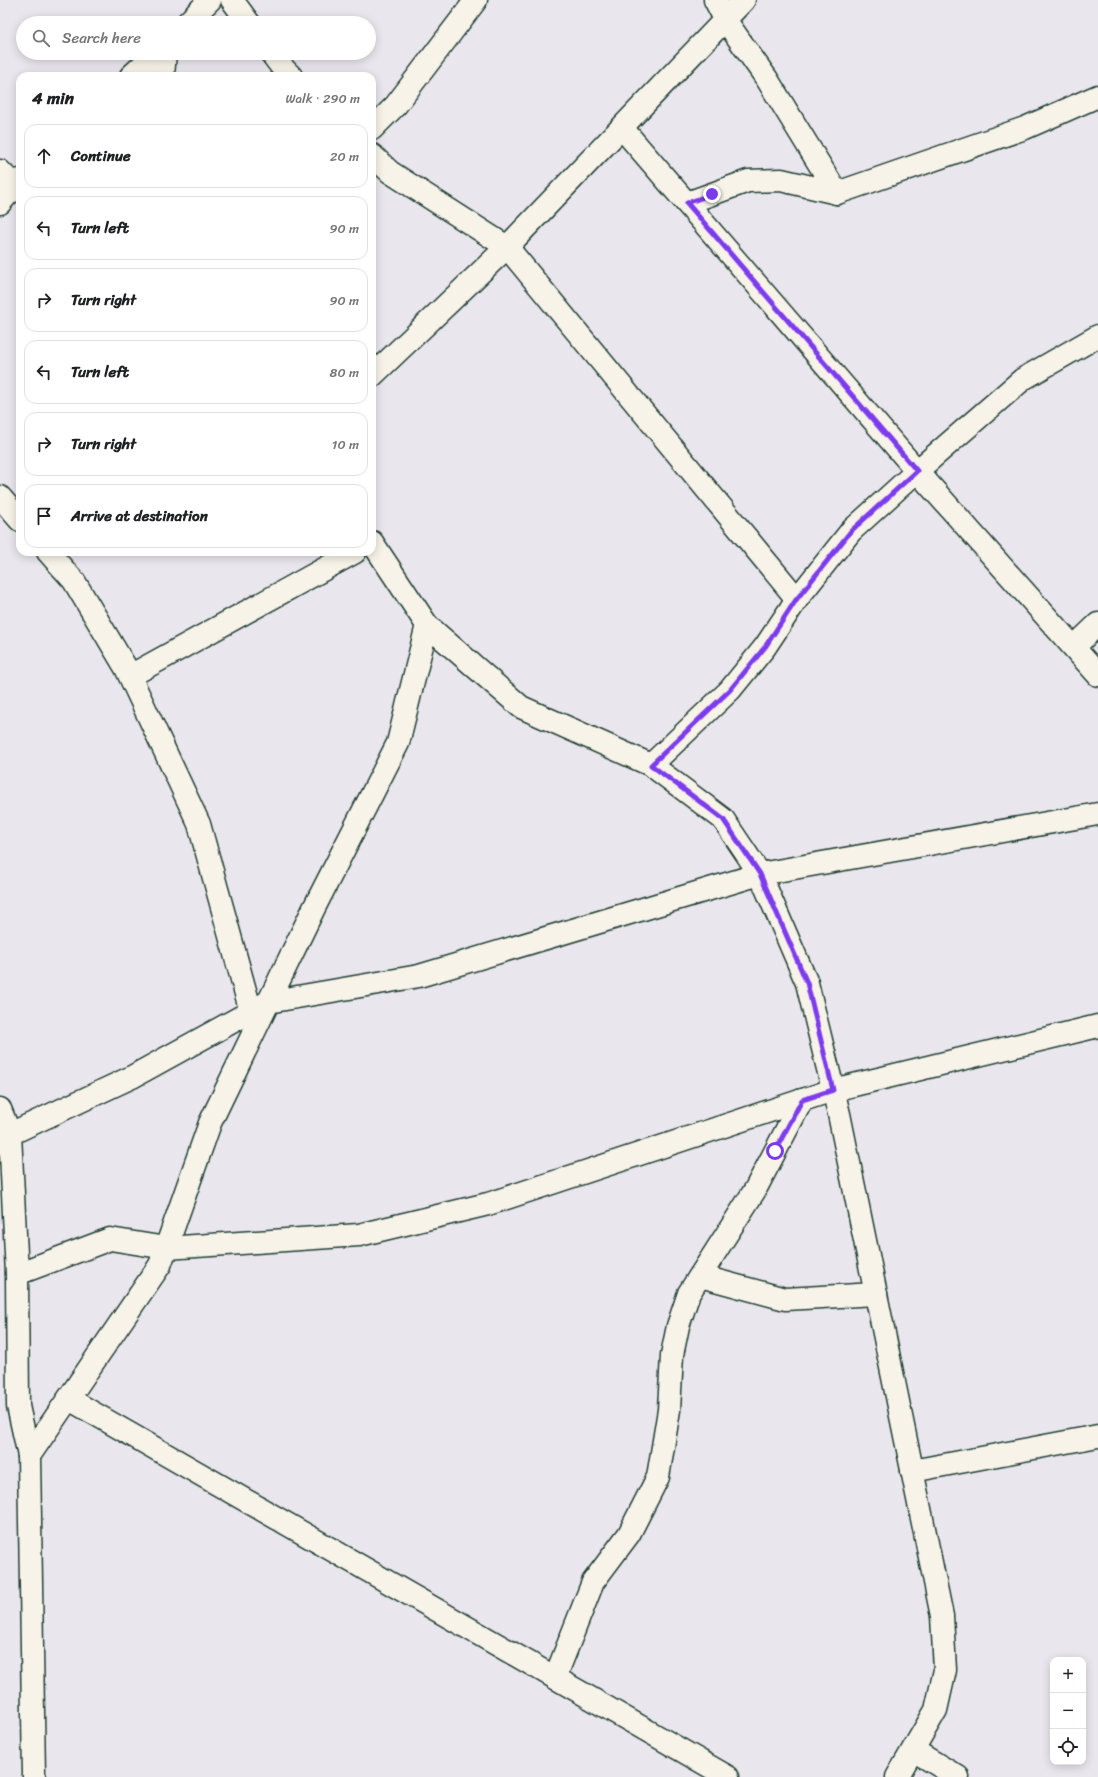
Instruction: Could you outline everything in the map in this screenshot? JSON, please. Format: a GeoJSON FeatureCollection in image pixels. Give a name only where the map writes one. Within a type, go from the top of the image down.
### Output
{"type":"FeatureCollection","features":[{"type":"Feature","properties":{"kind":"street"},"geometry":{"type":"LineString","coordinates":[[194,16],[210,0]]}},
{"type":"Feature","properties":{"kind":"street"},"geometry":{"type":"LineString","coordinates":[[232,0],[244,16]]}},
{"type":"Feature","properties":{"kind":"street"},"geometry":{"type":"LineString","coordinates":[[376,125],[396,105],[476,0]]}},
{"type":"Feature","properties":{"kind":"street"},"geometry":{"type":"LineString","coordinates":[[715,0],[726,20],[767,79],[837,193]]}},
{"type":"Feature","properties":{"kind":"street"},"geometry":{"type":"LineString","coordinates":[[376,372],[508,247],[744,0]]}},
{"type":"Feature","properties":{"kind":"street"},"geometry":{"type":"LineString","coordinates":[[135,72],[148,60]]}},
{"type":"Feature","properties":{"kind":"street"},"geometry":{"type":"LineString","coordinates":[[163,72],[164,60]]}},
{"type":"Feature","properties":{"kind":"street"},"geometry":{"type":"LineString","coordinates":[[277,60],[288,72]]}},
{"type":"Feature","properties":{"kind":"street"},"geometry":{"type":"LineString","coordinates":[[687,203],[748,181],[781,180],[837,193],[1025,128],[1098,96]]}},
{"type":"Feature","properties":{"kind":"street"},"geometry":{"type":"LineString","coordinates":[[622,128],[917,471],[1098,675]]}},
{"type":"Feature","properties":{"kind":"street"},"geometry":{"type":"LineString","coordinates":[[376,159],[390,172],[508,247],[796,600]]}},
{"type":"Feature","properties":{"kind":"street"},"geometry":{"type":"LineString","coordinates":[[0,203],[14,182]]}},
{"type":"Feature","properties":{"kind":"street"},"geometry":{"type":"LineString","coordinates":[[651,765],[730,690],[765,647],[796,600],[851,531],[917,471],[1023,379],[1098,336]]}},
{"type":"Feature","properties":{"kind":"street"},"geometry":{"type":"LineString","coordinates":[[0,497],[16,515]]}},
{"type":"Feature","properties":{"kind":"street"},"geometry":{"type":"LineString","coordinates":[[52,556],[74,581],[130,676],[199,824],[260,1007]]}},
{"type":"Feature","properties":{"kind":"street"},"geometry":{"type":"LineString","coordinates":[[130,676],[348,556]]}},
{"type":"Feature","properties":{"kind":"street"},"geometry":{"type":"LineString","coordinates":[[376,556],[427,625],[521,707],[651,765],[723,819],[760,874],[807,983],[833,1090],[942,1616],[945,1670],[936,1710],[897,1777]]}},
{"type":"Feature","properties":{"kind":"street"},"geometry":{"type":"LineString","coordinates":[[1074,647],[1098,624]]}},
{"type":"Feature","properties":{"kind":"street"},"geometry":{"type":"LineString","coordinates":[[29,1456],[160,1265],[210,1123],[260,1007],[314,908],[398,743],[427,625]]}},
{"type":"Feature","properties":{"kind":"street"},"geometry":{"type":"LineString","coordinates":[[10,1134],[132,1077],[260,1007],[419,976],[760,874],[1098,814]]}},
{"type":"Feature","properties":{"kind":"street"},"geometry":{"type":"LineString","coordinates":[[17,1274],[110,1240],[166,1248],[359,1235],[488,1204],[833,1090],[1098,1026]]}},
{"type":"Feature","properties":{"kind":"street"},"geometry":{"type":"LineString","coordinates":[[555,1678],[593,1582],[629,1534],[658,1477],[668,1410],[672,1355],[678,1326],[689,1293],[755,1190],[802,1100]]}},
{"type":"Feature","properties":{"kind":"street"},"geometry":{"type":"LineString","coordinates":[[0,1109],[10,1134],[6,1166],[17,1274],[9,1407],[29,1456],[34,1777]]}},
{"type":"Feature","properties":{"kind":"street"},"geometry":{"type":"LineString","coordinates":[[700,1276],[785,1298],[876,1294]]}},
{"type":"Feature","properties":{"kind":"street"},"geometry":{"type":"LineString","coordinates":[[69,1399],[728,1777]]}},
{"type":"Feature","properties":{"kind":"street"},"geometry":{"type":"LineString","coordinates":[[912,1471],[1098,1436]]}},
{"type":"Feature","properties":{"kind":"street"},"geometry":{"type":"LineString","coordinates":[[912,1750],[958,1777]]}},
{"type":"Feature","properties":{"kind":"route"},"geometry":{"type":"LineString","coordinates":[[712,194],[687,203],[917,471],[851,531],[796,600],[765,647],[730,690],[651,765],[723,819],[760,874],[807,983],[833,1090],[802,1100],[775,1151]]}}]}
